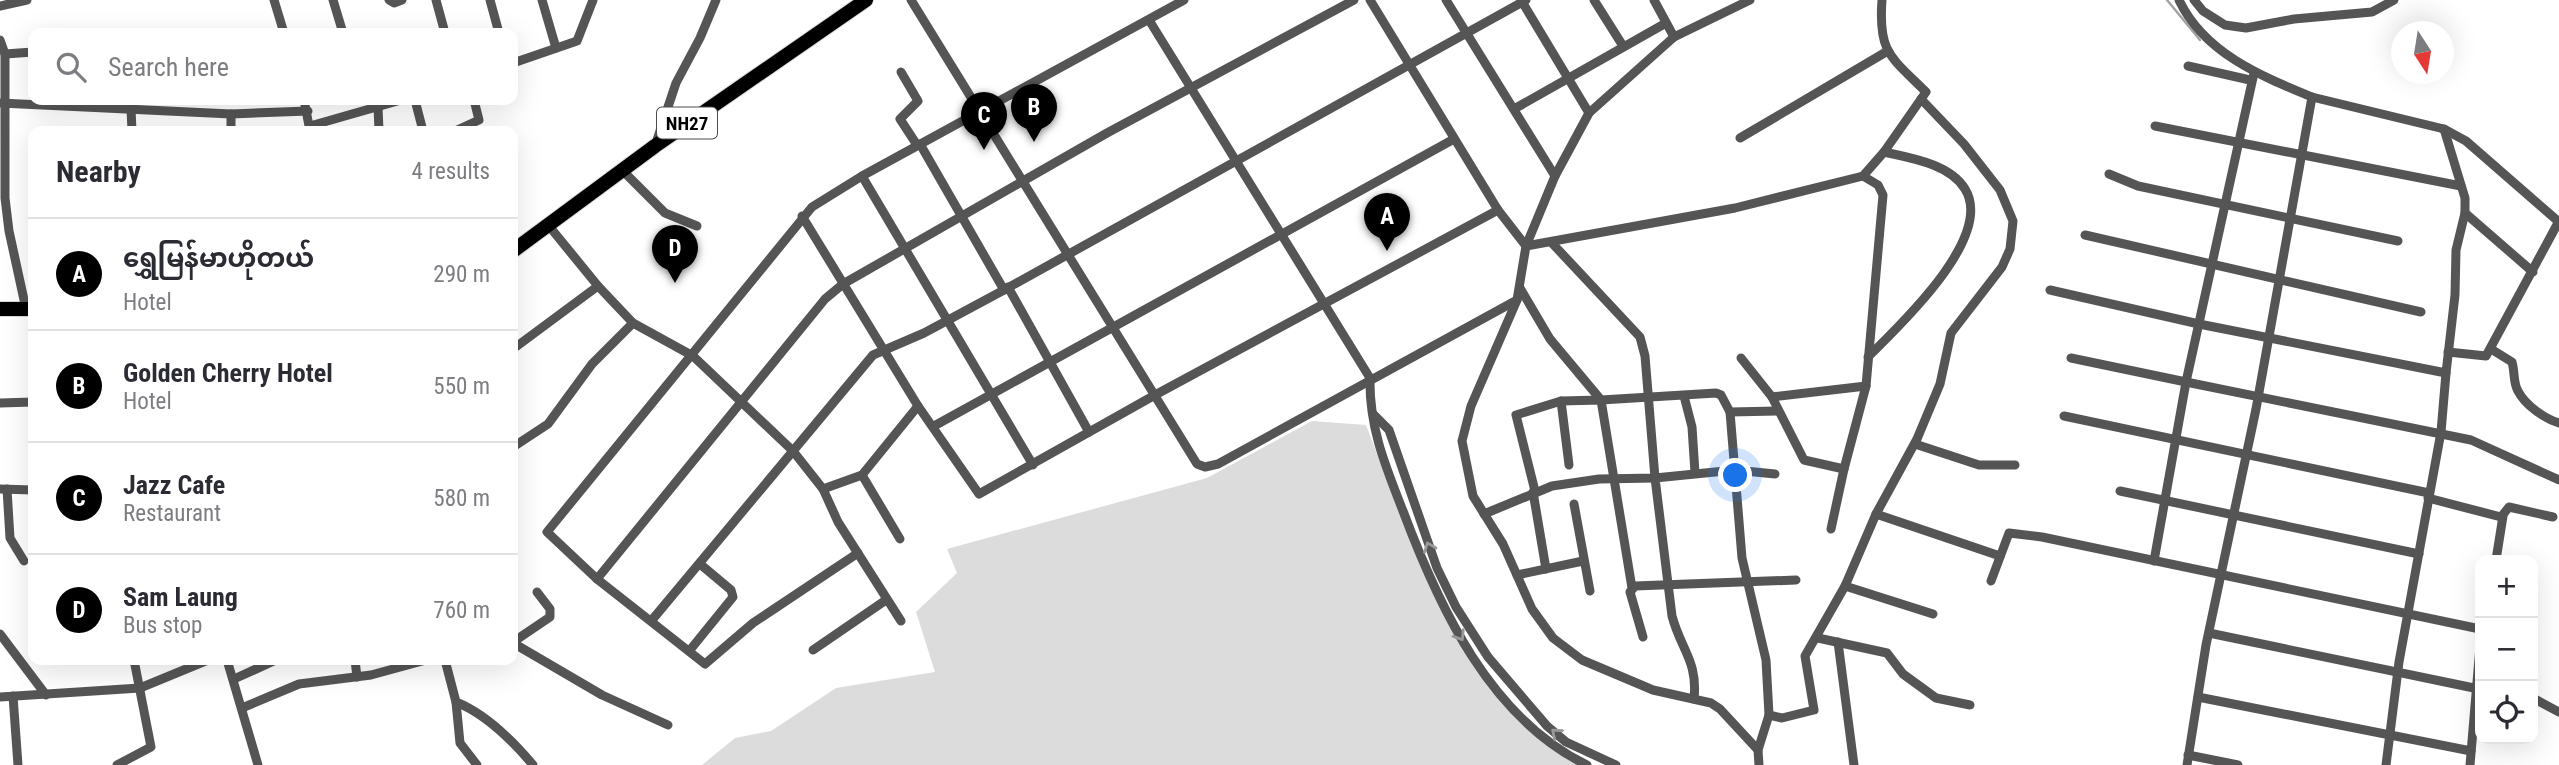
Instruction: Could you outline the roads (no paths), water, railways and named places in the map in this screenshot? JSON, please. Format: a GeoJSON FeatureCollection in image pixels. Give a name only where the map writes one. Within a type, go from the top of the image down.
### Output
{"type":"FeatureCollection","features":[{"type":"Feature","properties":{"kind":"main road","name":"NH27"},"geometry":{"type":"LineString","coordinates":[[518,248],[655,146],[866,0]]}},
{"type":"Feature","properties":{"kind":"main road"},"geometry":{"type":"LineString","coordinates":[[0,309],[28,309]]}},
{"type":"Feature","properties":{"kind":"street"},"geometry":{"type":"LineString","coordinates":[[0,6],[27,0]]}},
{"type":"Feature","properties":{"kind":"street"},"geometry":{"type":"LineString","coordinates":[[274,0],[282,28]]}},
{"type":"Feature","properties":{"kind":"street"},"geometry":{"type":"LineString","coordinates":[[333,0],[341,28]]}},
{"type":"Feature","properties":{"kind":"street"},"geometry":{"type":"LineString","coordinates":[[389,0],[394,3],[402,0]]}},
{"type":"Feature","properties":{"kind":"street"},"geometry":{"type":"LineString","coordinates":[[436,0],[443,28]]}},
{"type":"Feature","properties":{"kind":"street"},"geometry":{"type":"LineString","coordinates":[[490,0],[498,28]]}},
{"type":"Feature","properties":{"kind":"street"},"geometry":{"type":"LineString","coordinates":[[542,0],[556,48]]}},
{"type":"Feature","properties":{"kind":"street"},"geometry":{"type":"LineString","coordinates":[[518,60],[577,41],[593,0]]}},
{"type":"Feature","properties":{"kind":"street"},"geometry":{"type":"LineString","coordinates":[[655,146],[676,82],[700,38],[716,0]]}},
{"type":"Feature","properties":{"kind":"street"},"geometry":{"type":"LineString","coordinates":[[911,0],[1197,464],[1205,467],[1218,464],[1370,378],[1517,300]]}},
{"type":"Feature","properties":{"kind":"street"},"geometry":{"type":"LineString","coordinates":[[858,553],[753,623],[705,664],[597,579],[547,530],[693,356],[802,216],[862,176],[1184,0]]}},
{"type":"Feature","properties":{"kind":"street"},"geometry":{"type":"LineString","coordinates":[[597,579],[825,299],[844,284],[905,247],[1354,0]]}},
{"type":"Feature","properties":{"kind":"street"},"geometry":{"type":"LineString","coordinates":[[1370,0],[1498,210],[1526,246]]}},
{"type":"Feature","properties":{"kind":"street"},"geometry":{"type":"LineString","coordinates":[[1446,0],[1555,176]]}},
{"type":"Feature","properties":{"kind":"street"},"geometry":{"type":"LineString","coordinates":[[1594,0],[1623,46]]}},
{"type":"Feature","properties":{"kind":"street"},"geometry":{"type":"LineString","coordinates":[[1654,0],[1674,37]]}},
{"type":"Feature","properties":{"kind":"street"},"geometry":{"type":"LineString","coordinates":[[1750,0],[1674,37],[1641,63],[1589,113],[1555,176],[1526,246],[1517,300],[1471,406],[1462,442],[1473,496],[1503,544],[1532,609],[1553,638],[1582,660],[1653,690],[1693,699],[1720,709],[1758,750]]}},
{"type":"Feature","properties":{"kind":"street"},"geometry":{"type":"LineString","coordinates":[[1526,246],[1735,208],[1863,176],[1884,152],[1926,92],[1886,52],[1880,29],[1882,0]]}},
{"type":"Feature","properties":{"kind":"street"},"geometry":{"type":"LineString","coordinates":[[2179,0],[2190,23],[2252,77]]}},
{"type":"Feature","properties":{"kind":"street"},"geometry":{"type":"LineString","coordinates":[[2194,0],[2203,11],[2225,25],[2246,28],[2294,19],[2372,12],[2394,0]]}},
{"type":"Feature","properties":{"kind":"street"},"geometry":{"type":"LineString","coordinates":[[652,620],[863,363],[1237,163],[1523,1],[1589,113]]}},
{"type":"Feature","properties":{"kind":"street"},"geometry":{"type":"LineString","coordinates":[[1149,20],[1370,378],[1374,435],[1446,613],[1478,664],[1522,721],[1558,751],[1587,765]]}},
{"type":"Feature","properties":{"kind":"street"},"geometry":{"type":"LineString","coordinates":[[1514,109],[1665,23]]}},
{"type":"Feature","properties":{"kind":"street"},"geometry":{"type":"LineString","coordinates":[[0,40],[5,54],[5,198],[9,231],[28,305]]}},
{"type":"Feature","properties":{"kind":"street"},"geometry":{"type":"LineString","coordinates":[[5,54],[28,52]]}},
{"type":"Feature","properties":{"kind":"street"},"geometry":{"type":"LineString","coordinates":[[1740,138],[1886,52]]}},
{"type":"Feature","properties":{"kind":"street"},"geometry":{"type":"LineString","coordinates":[[2188,66],[2252,77],[2312,97],[2444,129],[2466,141],[2559,222],[2487,356],[2448,352]]}},
{"type":"Feature","properties":{"kind":"street"},"geometry":{"type":"LineString","coordinates":[[901,72],[918,101],[917,105],[900,119],[1051,362],[1089,432]]}},
{"type":"Feature","properties":{"kind":"street"},"geometry":{"type":"LineString","coordinates":[[2154,561],[2186,382],[2252,77]]}},
{"type":"Feature","properties":{"kind":"street"},"geometry":{"type":"LineString","coordinates":[[2238,765],[2187,760],[2209,634],[2258,397],[2312,97]]}},
{"type":"Feature","properties":{"kind":"street"},"geometry":{"type":"LineString","coordinates":[[1769,715],[1783,718],[1813,712],[1805,656],[1818,638],[1845,586],[1876,514],[1915,444],[1940,384],[1951,333],[2002,267],[2010,249],[2013,221],[2000,190],[1964,144],[1921,99]]}},
{"type":"Feature","properties":{"kind":"street"},"geometry":{"type":"LineString","coordinates":[[3,104],[28,105]]}},
{"type":"Feature","properties":{"kind":"street"},"geometry":{"type":"LineString","coordinates":[[29,105],[231,114],[308,111]]}},
{"type":"Feature","properties":{"kind":"street"},"geometry":{"type":"LineString","coordinates":[[306,105],[310,126]]}},
{"type":"Feature","properties":{"kind":"street"},"geometry":{"type":"LineString","coordinates":[[365,105],[367,110]]}},
{"type":"Feature","properties":{"kind":"street"},"geometry":{"type":"LineString","coordinates":[[319,126],[385,105]]}},
{"type":"Feature","properties":{"kind":"street"},"geometry":{"type":"LineString","coordinates":[[416,105],[422,126]]}},
{"type":"Feature","properties":{"kind":"street"},"geometry":{"type":"LineString","coordinates":[[466,126],[479,120],[475,105]]}},
{"type":"Feature","properties":{"kind":"street"},"geometry":{"type":"LineString","coordinates":[[378,107],[379,126]]}},
{"type":"Feature","properties":{"kind":"street"},"geometry":{"type":"LineString","coordinates":[[131,109],[132,126]]}},
{"type":"Feature","properties":{"kind":"street"},"geometry":{"type":"LineString","coordinates":[[231,114],[231,126]]}},
{"type":"Feature","properties":{"kind":"street"},"geometry":{"type":"LineString","coordinates":[[2155,126],[2461,186]]}},
{"type":"Feature","properties":{"kind":"street"},"geometry":{"type":"LineString","coordinates":[[2386,765],[2397,674],[2441,432],[2455,295],[2456,250],[2465,213],[2461,186],[2444,129]]}},
{"type":"Feature","properties":{"kind":"street"},"geometry":{"type":"LineString","coordinates":[[934,426],[1454,139]]}},
{"type":"Feature","properties":{"kind":"street"},"geometry":{"type":"LineString","coordinates":[[1868,357],[1924,299],[1953,261],[1968,229],[1971,204],[1965,189],[1951,175],[1921,160],[1884,152]]}},
{"type":"Feature","properties":{"kind":"street"},"geometry":{"type":"LineString","coordinates":[[623,172],[665,213],[697,226]]}},
{"type":"Feature","properties":{"kind":"street"},"geometry":{"type":"LineString","coordinates":[[2109,174],[2138,186],[2398,241]]}},
{"type":"Feature","properties":{"kind":"street"},"geometry":{"type":"LineString","coordinates":[[862,176],[1032,465]]}},
{"type":"Feature","properties":{"kind":"street"},"geometry":{"type":"LineString","coordinates":[[1831,529],[1866,386],[1883,195],[1878,185],[1863,176]]}},
{"type":"Feature","properties":{"kind":"street"},"geometry":{"type":"LineString","coordinates":[[802,216],[918,406],[979,494],[1155,395],[1498,210]]}},
{"type":"Feature","properties":{"kind":"street"},"geometry":{"type":"LineString","coordinates":[[2465,213],[2533,272]]}},
{"type":"Feature","properties":{"kind":"street"},"geometry":{"type":"LineString","coordinates":[[549,226],[598,286],[633,323],[693,356],[793,451],[823,489],[858,553],[901,621]]}},
{"type":"Feature","properties":{"kind":"street"},"geometry":{"type":"LineString","coordinates":[[2085,235],[2421,312]]}},
{"type":"Feature","properties":{"kind":"street"},"geometry":{"type":"LineString","coordinates":[[1551,242],[1640,337],[1650,398],[1655,478],[1667,585],[1677,635],[1696,672],[1693,699]]}},
{"type":"Feature","properties":{"kind":"street"},"geometry":{"type":"LineString","coordinates":[[518,345],[598,286]]}},
{"type":"Feature","properties":{"kind":"street"},"geometry":{"type":"LineString","coordinates":[[1519,286],[1534,316],[1550,339],[1601,400],[1632,588],[1643,637]]}},
{"type":"Feature","properties":{"kind":"street"},"geometry":{"type":"LineString","coordinates":[[2050,290],[2199,324],[2446,373]]}},
{"type":"Feature","properties":{"kind":"street"},"geometry":{"type":"LineString","coordinates":[[518,444],[548,424],[592,364],[633,323]]}},
{"type":"Feature","properties":{"kind":"street"},"geometry":{"type":"LineString","coordinates":[[2491,349],[2512,362],[2520,395],[2545,418],[2559,424]]}},
{"type":"Feature","properties":{"kind":"street"},"geometry":{"type":"LineString","coordinates":[[1741,358],[1772,397],[1804,460],[1844,469]]}},
{"type":"Feature","properties":{"kind":"street"},"geometry":{"type":"LineString","coordinates":[[2071,358],[2441,432],[2471,440],[2559,480]]}},
{"type":"Feature","properties":{"kind":"street"},"geometry":{"type":"LineString","coordinates":[[1772,397],[1866,386]]}},
{"type":"Feature","properties":{"kind":"street"},"geometry":{"type":"LineString","coordinates":[[1546,569],[1534,492],[1516,415],[1561,401],[1719,393],[1730,412],[1742,558],[1766,660],[1769,715],[1758,750],[1759,765]]}},
{"type":"Feature","properties":{"kind":"street"},"geometry":{"type":"LineString","coordinates":[[1684,396],[1692,427],[1695,473]]}},
{"type":"Feature","properties":{"kind":"street"},"geometry":{"type":"LineString","coordinates":[[1561,401],[1569,465]]}},
{"type":"Feature","properties":{"kind":"street"},"geometry":{"type":"LineString","coordinates":[[0,403],[28,402]]}},
{"type":"Feature","properties":{"kind":"street"},"geometry":{"type":"LineString","coordinates":[[823,489],[849,483],[862,475],[918,406]]}},
{"type":"Feature","properties":{"kind":"street"},"geometry":{"type":"LineString","coordinates":[[1730,412],[1777,411]]}},
{"type":"Feature","properties":{"kind":"street"},"geometry":{"type":"LineString","coordinates":[[1373,414],[1389,430],[1422,528],[1446,588],[1488,657],[1547,726],[1566,742],[1616,765]]}},
{"type":"Feature","properties":{"kind":"street"},"geometry":{"type":"LineString","coordinates":[[2064,416],[2428,495],[2503,516]]}},
{"type":"Feature","properties":{"kind":"street"},"geometry":{"type":"LineString","coordinates":[[1915,444],[1979,465],[2015,466]]}},
{"type":"Feature","properties":{"kind":"street"},"geometry":{"type":"LineString","coordinates":[[1484,514],[1534,492],[1599,479],[1655,478],[1735,470],[1775,474]]}},
{"type":"Feature","properties":{"kind":"street"},"geometry":{"type":"LineString","coordinates":[[862,475],[900,539]]}},
{"type":"Feature","properties":{"kind":"street"},"geometry":{"type":"LineString","coordinates":[[24,561],[10,538],[3,489],[28,490]]}},
{"type":"Feature","properties":{"kind":"street"},"geometry":{"type":"LineString","coordinates":[[2120,491],[2419,554]]}},
{"type":"Feature","properties":{"kind":"street"},"geometry":{"type":"LineString","coordinates":[[1574,504],[1590,591]]}},
{"type":"Feature","properties":{"kind":"street"},"geometry":{"type":"LineString","coordinates":[[2497,555],[2503,516],[2509,507],[2553,517]]}},
{"type":"Feature","properties":{"kind":"street"},"geometry":{"type":"LineString","coordinates":[[1876,514],[2000,556]]}},
{"type":"Feature","properties":{"kind":"street"},"geometry":{"type":"LineString","coordinates":[[1991,581],[2009,533],[2475,628]]}},
{"type":"Feature","properties":{"kind":"street"},"geometry":{"type":"LineString","coordinates":[[1517,575],[1583,561]]}},
{"type":"Feature","properties":{"kind":"street"},"geometry":{"type":"LineString","coordinates":[[690,650],[733,597],[731,590],[700,564]]}},
{"type":"Feature","properties":{"kind":"street"},"geometry":{"type":"LineString","coordinates":[[1632,588],[1796,580]]}},
{"type":"Feature","properties":{"kind":"street"},"geometry":{"type":"LineString","coordinates":[[1845,586],[1933,614]]}},
{"type":"Feature","properties":{"kind":"street"},"geometry":{"type":"LineString","coordinates":[[518,640],[550,618],[550,609],[537,592]]}},
{"type":"Feature","properties":{"kind":"street"},"geometry":{"type":"LineString","coordinates":[[813,650],[886,600]]}},
{"type":"Feature","properties":{"kind":"street"},"geometry":{"type":"LineString","coordinates":[[0,634],[46,695]]}},
{"type":"Feature","properties":{"kind":"street"},"geometry":{"type":"LineString","coordinates":[[2209,634],[2474,688]]}},
{"type":"Feature","properties":{"kind":"street"},"geometry":{"type":"LineString","coordinates":[[1818,638],[1887,653],[1903,674],[1936,698],[1970,705]]}},
{"type":"Feature","properties":{"kind":"street"},"geometry":{"type":"LineString","coordinates":[[1838,642],[1854,765]]}},
{"type":"Feature","properties":{"kind":"street"},"geometry":{"type":"LineString","coordinates":[[518,646],[602,695],[668,725]]}},
{"type":"Feature","properties":{"kind":"street"},"geometry":{"type":"LineString","coordinates":[[117,765],[132,762],[151,747],[135,665]]}},
{"type":"Feature","properties":{"kind":"street"},"geometry":{"type":"LineString","coordinates":[[0,697],[140,688],[196,665]]}},
{"type":"Feature","properties":{"kind":"street"},"geometry":{"type":"LineString","coordinates":[[229,665],[258,765]]}},
{"type":"Feature","properties":{"kind":"street"},"geometry":{"type":"LineString","coordinates":[[234,678],[264,665]]}},
{"type":"Feature","properties":{"kind":"street"},"geometry":{"type":"LineString","coordinates":[[356,665],[357,677]]}},
{"type":"Feature","properties":{"kind":"street"},"geometry":{"type":"LineString","coordinates":[[242,708],[299,684],[357,677],[406,665]]}},
{"type":"Feature","properties":{"kind":"street"},"geometry":{"type":"LineString","coordinates":[[446,665],[456,702],[460,743],[477,765]]}},
{"type":"Feature","properties":{"kind":"street"},"geometry":{"type":"LineString","coordinates":[[2470,765],[2476,681]]}},
{"type":"Feature","properties":{"kind":"street"},"geometry":{"type":"LineString","coordinates":[[13,696],[18,765]]}},
{"type":"Feature","properties":{"kind":"street"},"geometry":{"type":"LineString","coordinates":[[2198,696],[2470,751]]}},
{"type":"Feature","properties":{"kind":"street"},"geometry":{"type":"LineString","coordinates":[[2538,701],[2559,712]]}},
{"type":"Feature","properties":{"kind":"street"},"geometry":{"type":"LineString","coordinates":[[456,702],[472,708],[496,727],[533,765]]}},
{"type":"Feature","properties":{"kind":"waterway"},"geometry":{"type":"LineString","coordinates":[[2167,0],[2200,40]]}},
{"type":"Feature","properties":{"kind":"place","name":"Golden Cherry Hotel"},"geometry":{"type":"Point","coordinates":[1034,142]}},
{"type":"Feature","properties":{"kind":"place","name":"Jazz Cafe"},"geometry":{"type":"Point","coordinates":[984,150]}},
{"type":"Feature","properties":{"kind":"place","name":"ရွှေမြန်မာဟိုတယ်"},"geometry":{"type":"Point","coordinates":[1387,251]}},
{"type":"Feature","properties":{"kind":"place","name":"Sam Laung"},"geometry":{"type":"Point","coordinates":[675,283]}}]}
